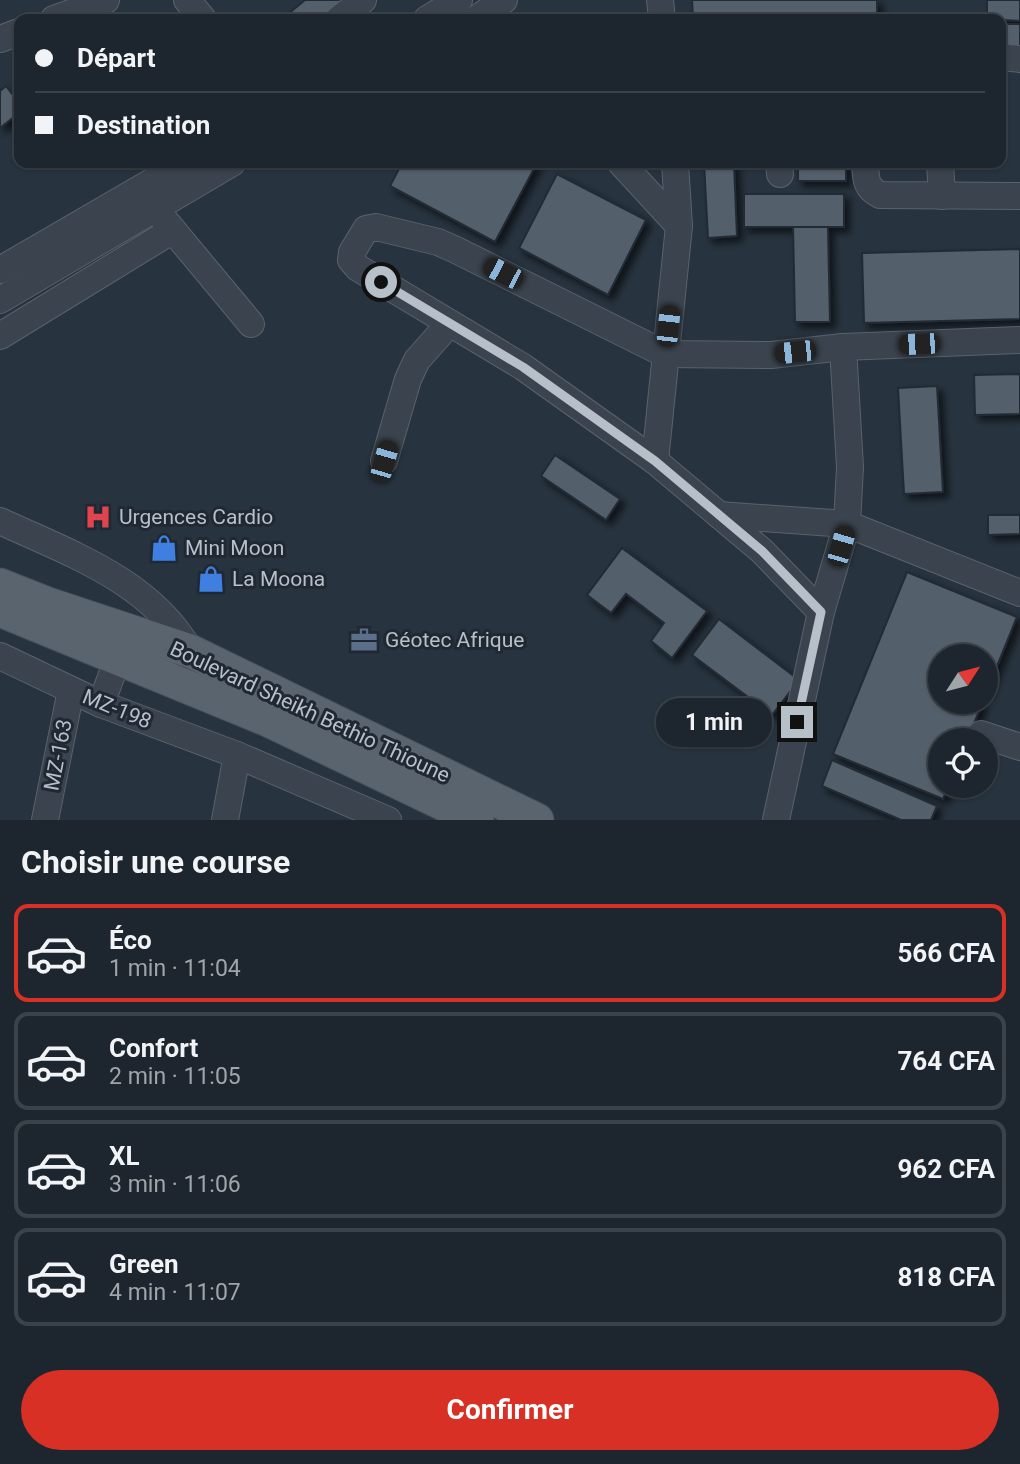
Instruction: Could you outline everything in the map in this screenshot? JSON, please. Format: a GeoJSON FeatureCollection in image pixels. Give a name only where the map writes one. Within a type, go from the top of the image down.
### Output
{"type":"FeatureCollection","features":[{"type":"Feature","properties":{"kind":"main road","name":"Boulevard Sheikh Bethio Thioune"},"geometry":{"type":"LineString","coordinates":[[0,585],[48,604],[190,651],[537,820]]}},
{"type":"Feature","properties":{"kind":"main road","name":"Boulevard Sheikh Bethio Thioune"},"geometry":{"type":"LineString","coordinates":[[0,610],[268,720],[477,820]]}},
{"type":"Feature","properties":{"kind":"street"},"geometry":{"type":"LineString","coordinates":[[68,14],[106,0]]}},
{"type":"Feature","properties":{"kind":"street"},"geometry":{"type":"LineString","coordinates":[[187,0],[198,14]]}},
{"type":"Feature","properties":{"kind":"street"},"geometry":{"type":"LineString","coordinates":[[345,14],[363,0]]}},
{"type":"Feature","properties":{"kind":"street"},"geometry":{"type":"LineString","coordinates":[[435,14],[459,0]]}},
{"type":"Feature","properties":{"kind":"street"},"geometry":{"type":"LineString","coordinates":[[0,270],[175,168]]}},
{"type":"Feature","properties":{"kind":"street"},"geometry":{"type":"LineString","coordinates":[[0,300],[223,168]]}},
{"type":"Feature","properties":{"kind":"street"},"geometry":{"type":"LineString","coordinates":[[626,168],[679,226]]}},
{"type":"Feature","properties":{"kind":"street"},"geometry":{"type":"LineString","coordinates":[[655,461],[679,226],[675,168]]}},
{"type":"Feature","properties":{"kind":"street"},"geometry":{"type":"LineString","coordinates":[[865,168],[867,185],[871,191],[880,195],[1020,196]]}},
{"type":"Feature","properties":{"kind":"street"},"geometry":{"type":"LineString","coordinates":[[940,168],[942,196]]}},
{"type":"Feature","properties":{"kind":"street"},"geometry":{"type":"LineString","coordinates":[[155,208],[251,324]]}},
{"type":"Feature","properties":{"kind":"street"},"geometry":{"type":"LineString","coordinates":[[821,612],[762,551],[655,461],[523,367],[358,268],[351,260],[352,252],[366,229],[376,227],[447,246],[665,354],[771,355],[843,347],[1020,340]]}},
{"type":"Feature","properties":{"kind":"street"},"geometry":{"type":"LineString","coordinates":[[0,336],[173,230]]}},
{"type":"Feature","properties":{"kind":"street"},"geometry":{"type":"LineString","coordinates":[[384,461],[408,379],[417,359],[449,324]]}},
{"type":"Feature","properties":{"kind":"street"},"geometry":{"type":"LineString","coordinates":[[776,820],[821,612],[847,524],[850,467],[843,347]]}},
{"type":"Feature","properties":{"kind":"street"},"geometry":{"type":"LineString","coordinates":[[719,515],[847,524],[1020,593]]}},
{"type":"Feature","properties":{"kind":"street"},"geometry":{"type":"LineString","coordinates":[[0,521],[101,569],[130,586],[178,629],[190,651]]}},
{"type":"Feature","properties":{"kind":"street","name":"MZ-198"},"geometry":{"type":"LineString","coordinates":[[0,656],[101,704],[237,755],[388,820]]}},
{"type":"Feature","properties":{"kind":"street"},"geometry":{"type":"LineString","coordinates":[[101,704],[118,658]]}},
{"type":"Feature","properties":{"kind":"street","name":"MZ-163"},"geometry":{"type":"LineString","coordinates":[[46,820],[71,690]]}},
{"type":"Feature","properties":{"kind":"street"},"geometry":{"type":"LineString","coordinates":[[998,740],[1020,747]]}},
{"type":"Feature","properties":{"kind":"street"},"geometry":{"type":"LineString","coordinates":[[225,820],[237,755]]}},
{"type":"Feature","properties":{"kind":"building"},"geometry":{"type":"Polygon","coordinates":[[[305,0],[346,0],[329,14],[288,14],[305,0]]]}},
{"type":"Feature","properties":{"kind":"building"},"geometry":{"type":"Polygon","coordinates":[[[692,0],[877,0],[877,14],[693,14],[692,0]]]}},
{"type":"Feature","properties":{"kind":"building"},"geometry":{"type":"Polygon","coordinates":[[[987,0],[1020,0],[1020,21],[1006,20],[1006,14],[987,14],[987,0]]]}},
{"type":"Feature","properties":{"kind":"building"},"geometry":{"type":"Polygon","coordinates":[[[1006,24],[1020,24],[1020,51],[1006,51],[1006,24]]]}},
{"type":"Feature","properties":{"kind":"building"},"geometry":{"type":"Polygon","coordinates":[[[6,86],[14,96],[14,117],[0,128],[0,91],[6,86]]]}},
{"type":"Feature","properties":{"kind":"building"},"geometry":{"type":"Polygon","coordinates":[[[399,168],[534,168],[495,242],[390,186],[399,168]]]}},
{"type":"Feature","properties":{"kind":"building"},"geometry":{"type":"Polygon","coordinates":[[[704,168],[734,168],[737,236],[708,238],[704,168]]]}},
{"type":"Feature","properties":{"kind":"building"},"geometry":{"type":"Polygon","coordinates":[[[798,168],[846,168],[846,181],[798,181],[798,168]]]}},
{"type":"Feature","properties":{"kind":"building"},"geometry":{"type":"Polygon","coordinates":[[[557,174],[646,220],[608,295],[519,248],[557,174]]]}},
{"type":"Feature","properties":{"kind":"building"},"geometry":{"type":"Polygon","coordinates":[[[744,194],[844,194],[844,227],[744,227],[744,194]]]}},
{"type":"Feature","properties":{"kind":"building"},"geometry":{"type":"Polygon","coordinates":[[[793,227],[828,227],[830,322],[795,322],[793,227]]]}},
{"type":"Feature","properties":{"kind":"building"},"geometry":{"type":"Polygon","coordinates":[[[1020,249],[1020,319],[864,323],[862,253],[1020,249]]]}},
{"type":"Feature","properties":{"kind":"building"},"geometry":{"type":"Polygon","coordinates":[[[1020,374],[1020,414],[975,415],[974,375],[1020,374]]]}},
{"type":"Feature","properties":{"kind":"building"},"geometry":{"type":"Polygon","coordinates":[[[937,386],[943,492],[904,494],[898,388],[937,386]]]}},
{"type":"Feature","properties":{"kind":"building"},"geometry":{"type":"Polygon","coordinates":[[[555,455],[620,499],[606,520],[541,476],[555,455]]]}},
{"type":"Feature","properties":{"kind":"building"},"geometry":{"type":"Polygon","coordinates":[[[988,515],[1020,515],[1020,534],[988,535],[988,515]]]}},
{"type":"Feature","properties":{"kind":"building"},"geometry":{"type":"Polygon","coordinates":[[[622,548],[707,611],[672,658],[651,641],[664,623],[626,594],[611,613],[587,595],[622,548]]]}},
{"type":"Feature","properties":{"kind":"building"},"geometry":{"type":"Polygon","coordinates":[[[907,572],[1017,617],[998,664],[998,644],[928,644],[928,714],[978,714],[972,728],[928,728],[928,793],[833,754],[907,572]]]}},
{"type":"Feature","properties":{"kind":"building"},"geometry":{"type":"Polygon","coordinates":[[[719,619],[799,680],[772,715],[692,655],[719,619]]]}},
{"type":"Feature","properties":{"kind":"building"},"geometry":{"type":"Polygon","coordinates":[[[832,760],[937,806],[931,820],[901,820],[822,786],[832,760]]]}},
{"type":"Feature","properties":{"kind":"place","name":"Urgences Cardio"},"geometry":{"type":"Point","coordinates":[98,517]}},
{"type":"Feature","properties":{"kind":"place","name":"Mini Moon"},"geometry":{"type":"Point","coordinates":[164,548]}},
{"type":"Feature","properties":{"kind":"place","name":"La Moona"},"geometry":{"type":"Point","coordinates":[211,579]}},
{"type":"Feature","properties":{"kind":"place","name":"Géotec Afrique"},"geometry":{"type":"Point","coordinates":[364,640]}},
{"type":"Feature","properties":{"kind":"route"},"geometry":{"type":"LineString","coordinates":[[381,282],[523,367],[655,461],[762,551],[821,612],[797,722]]}}]}
